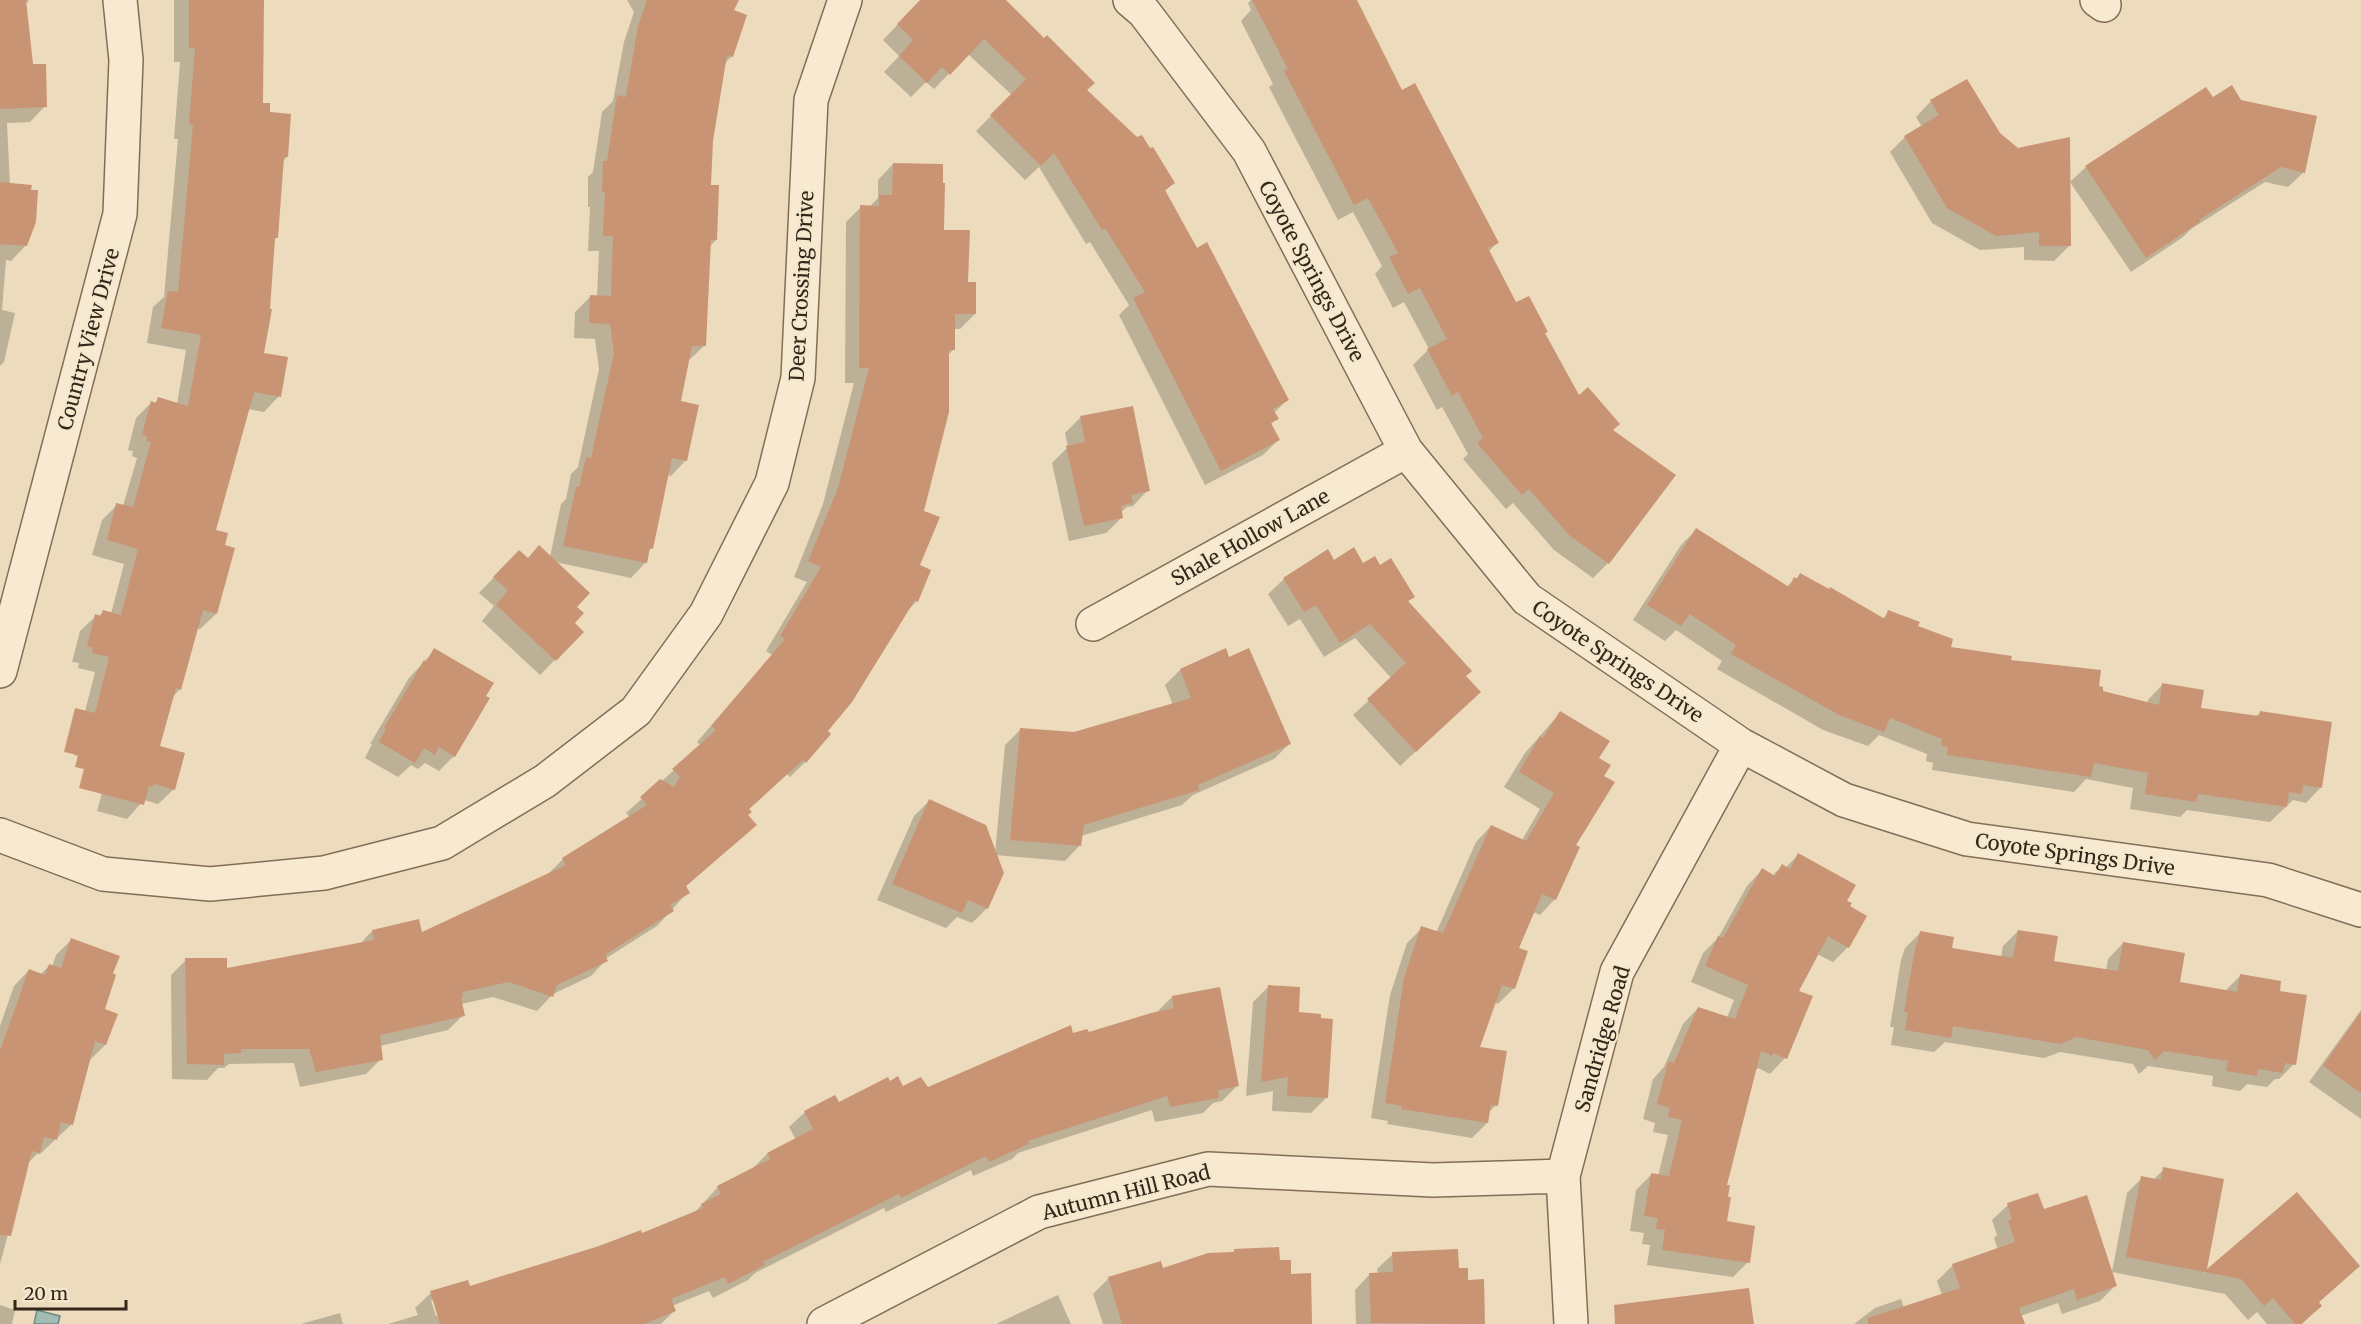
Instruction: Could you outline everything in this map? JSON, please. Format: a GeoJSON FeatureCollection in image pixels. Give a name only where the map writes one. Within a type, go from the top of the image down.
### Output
{"type":"FeatureCollection","features":[{"type":"Feature","properties":{"kind":"street","name":"Country View Drive"},"geometry":{"type":"LineString","coordinates":[[0,671],[120,214],[126,60],[120,0]]}},
{"type":"Feature","properties":{"kind":"street","name":"Deer Crossing Drive"},"geometry":{"type":"LineString","coordinates":[[0,835],[103,874],[210,884],[324,873],[442,843],[545,780],[636,711],[706,615],[772,483],[798,378],[811,100],[844,0]]}},
{"type":"Feature","properties":{"kind":"street","name":"Coyote Springs Drive"},"geometry":{"type":"LineString","coordinates":[[1142,4],[1249,151],[1406,451],[1527,599],[1741,745],[1844,800],[1967,839],[2268,880],[2361,910]]}},
{"type":"Feature","properties":{"kind":"street","name":"Shale Hollow Lane"},"geometry":{"type":"LineString","coordinates":[[1093,624],[1406,451]]}},
{"type":"Feature","properties":{"kind":"street","name":"Sandridge Road"},"geometry":{"type":"LineString","coordinates":[[1571,1324],[1563,1176],[1617,972],[1741,745]]}},
{"type":"Feature","properties":{"kind":"street","name":"Autumn Hill Road"},"geometry":{"type":"LineString","coordinates":[[824,1324],[1039,1212],[1208,1169],[1434,1180],[1563,1176]]}},
{"type":"Feature","properties":{"kind":"water"},"geometry":{"type":"Polygon","coordinates":[[[37,1310],[60,1316],[58,1324],[34,1324],[37,1310]]]}},
{"type":"Feature","properties":{"kind":"building"},"geometry":{"type":"Polygon","coordinates":[[[0,0],[26,0],[33,64],[46,64],[47,107],[0,109],[0,0]]]}},
{"type":"Feature","properties":{"kind":"building"},"geometry":{"type":"Polygon","coordinates":[[[189,0],[264,0],[263,103],[270,103],[270,112],[291,114],[288,157],[284,157],[278,238],[275,238],[270,309],[272,309],[264,353],[288,357],[281,397],[254,392],[216,530],[228,533],[225,545],[235,548],[217,614],[203,610],[181,690],[176,688],[160,746],[185,753],[175,790],[154,784],[153,787],[149,786],[144,805],[79,788],[84,769],[75,767],[78,755],[64,752],[75,708],[95,713],[109,657],[92,653],[93,648],[87,646],[95,614],[101,616],[103,610],[121,615],[138,549],[107,540],[116,503],[133,507],[151,442],[146,441],[147,436],[142,435],[151,401],[156,403],[158,397],[188,406],[201,335],[161,328],[168,291],[178,292],[193,125],[189,124],[195,48],[189,48],[189,0]]]}},
{"type":"Feature","properties":{"kind":"building"},"geometry":{"type":"Polygon","coordinates":[[[647,0],[739,0],[734,10],[747,15],[733,57],[727,55],[713,141],[711,185],[719,185],[717,240],[711,240],[706,346],[692,346],[681,401],[699,405],[687,461],[672,458],[653,549],[650,548],[647,563],[563,546],[576,487],[579,487],[586,457],[591,458],[614,353],[610,324],[589,323],[590,295],[611,296],[613,236],[603,236],[605,192],[602,192],[603,161],[607,161],[617,95],[626,97],[638,26],[647,0]]]}},
{"type":"Feature","properties":{"kind":"building"},"geometry":{"type":"Polygon","coordinates":[[[920,0],[1006,0],[1044,38],[1047,35],[1095,83],[1087,90],[1137,137],[1142,135],[1150,148],[1153,147],[1175,183],[1165,190],[1197,248],[1207,242],[1289,400],[1273,409],[1279,419],[1271,423],[1280,440],[1221,471],[1133,298],[1145,292],[1105,228],[1102,230],[1054,153],[1041,166],[990,115],[1026,79],[984,39],[950,75],[942,67],[927,83],[899,56],[913,40],[897,24],[920,0]]]}},
{"type":"Feature","properties":{"kind":"building"},"geometry":{"type":"Polygon","coordinates":[[[1252,0],[1357,0],[1402,90],[1415,83],[1499,243],[1488,248],[1516,302],[1529,296],[1548,332],[1545,333],[1579,395],[1588,387],[1620,424],[1613,430],[1676,475],[1609,564],[1569,535],[1529,489],[1522,495],[1477,443],[1483,438],[1458,392],[1452,396],[1427,349],[1447,339],[1420,288],[1408,294],[1389,257],[1398,253],[1368,198],[1354,205],[1284,71],[1288,69],[1252,0]]]}},
{"type":"Feature","properties":{"kind":"building"},"geometry":{"type":"Polygon","coordinates":[[[1967,79],[2000,133],[2018,148],[2070,137],[2071,246],[2039,246],[2039,232],[1996,236],[1947,208],[1904,136],[1939,115],[1930,100],[1967,79]]]}},
{"type":"Feature","properties":{"kind":"building"},"geometry":{"type":"Polygon","coordinates":[[[2232,85],[2241,100],[2317,116],[2305,173],[2281,167],[2199,220],[2200,222],[2146,258],[2085,166],[2206,87],[2213,97],[2232,85]]]}},
{"type":"Feature","properties":{"kind":"building"},"geometry":{"type":"Polygon","coordinates":[[[893,163],[943,164],[944,230],[970,230],[968,282],[976,282],[976,314],[955,314],[955,350],[949,350],[949,412],[924,511],[940,517],[920,565],[931,570],[918,602],[915,600],[852,702],[828,731],[831,734],[806,763],[803,760],[749,809],[752,812],[748,815],[757,825],[686,886],[690,893],[670,905],[674,911],[605,955],[608,961],[557,985],[553,997],[509,982],[462,992],[465,1016],[380,1035],[383,1060],[316,1072],[309,1049],[241,1049],[241,1053],[224,1054],[224,1065],[187,1064],[185,958],[227,958],[227,968],[374,940],[372,930],[419,919],[422,932],[566,865],[562,858],[647,805],[640,797],[660,779],[674,787],[680,777],[672,769],[716,730],[711,726],[785,639],[780,636],[821,567],[808,561],[838,488],[869,368],[859,368],[860,205],[879,206],[879,195],[892,195],[893,163]]]}},
{"type":"Feature","properties":{"kind":"building"},"geometry":{"type":"Polygon","coordinates":[[[0,182],[32,185],[31,190],[38,190],[36,222],[27,246],[0,244],[0,182]]]}},
{"type":"Feature","properties":{"kind":"building"},"geometry":{"type":"Polygon","coordinates":[[[1133,406],[1150,491],[1131,495],[1133,503],[1121,506],[1123,518],[1084,526],[1066,446],[1085,442],[1080,416],[1133,406]]]}},
{"type":"Feature","properties":{"kind":"building"},"geometry":{"type":"Polygon","coordinates":[[[1696,528],[1789,587],[1794,577],[1797,579],[1800,573],[1829,589],[1830,587],[1885,619],[1888,610],[1920,622],[1918,626],[1953,639],[1951,647],[2012,656],[2011,660],[2101,670],[2099,686],[2103,687],[2103,691],[2159,705],[2162,683],[2204,690],[2201,708],[2259,716],[2260,711],[2332,722],[2322,788],[2303,785],[2302,794],[2289,792],[2287,807],[2198,794],[2196,802],[2145,794],[2148,773],[2094,763],[2091,777],[1947,755],[1948,748],[1941,745],[1942,739],[1890,718],[1884,732],[1839,715],[1731,654],[1736,645],[1690,614],[1681,626],[1647,605],[1696,528]]]}},
{"type":"Feature","properties":{"kind":"building"},"geometry":{"type":"Polygon","coordinates":[[[539,545],[590,593],[577,607],[584,613],[575,623],[584,632],[556,661],[496,605],[508,590],[493,577],[519,550],[528,558],[539,545]]]}},
{"type":"Feature","properties":{"kind":"building"},"geometry":{"type":"Polygon","coordinates":[[[1354,547],[1363,563],[1375,556],[1380,565],[1391,558],[1415,597],[1408,601],[1472,671],[1466,676],[1481,692],[1416,752],[1367,699],[1406,663],[1370,624],[1340,643],[1316,605],[1304,612],[1283,578],[1328,549],[1334,560],[1354,547]]]}},
{"type":"Feature","properties":{"kind":"building"},"geometry":{"type":"Polygon","coordinates":[[[434,648],[494,683],[486,696],[490,698],[455,757],[439,747],[435,755],[424,748],[415,763],[379,742],[386,729],[384,728],[424,660],[426,662],[434,648]]]}},
{"type":"Feature","properties":{"kind":"building"},"geometry":{"type":"Polygon","coordinates":[[[1226,648],[1229,657],[1249,648],[1291,744],[1198,785],[1199,790],[1084,825],[1081,846],[1010,840],[1020,728],[1074,732],[1191,698],[1180,669],[1226,648]]]}},
{"type":"Feature","properties":{"kind":"building"},"geometry":{"type":"Polygon","coordinates":[[[1560,711],[1610,741],[1599,758],[1611,765],[1604,776],[1615,782],[1576,845],[1580,847],[1556,900],[1542,894],[1519,948],[1528,951],[1515,989],[1502,985],[1480,1047],[1507,1051],[1498,1106],[1491,1105],[1488,1123],[1401,1109],[1402,1106],[1385,1103],[1404,978],[1421,926],[1443,933],[1491,825],[1526,841],[1554,793],[1519,772],[1540,736],[1543,738],[1560,711]]]}},
{"type":"Feature","properties":{"kind":"building"},"geometry":{"type":"Polygon","coordinates":[[[929,799],[986,825],[1004,873],[988,909],[968,900],[962,913],[892,884],[929,799]]]}},
{"type":"Feature","properties":{"kind":"building"},"geometry":{"type":"Polygon","coordinates":[[[1798,853],[1856,885],[1847,901],[1852,903],[1850,906],[1867,916],[1849,948],[1828,936],[1799,991],[1813,996],[1787,1059],[1761,1051],[1727,1185],[1730,1185],[1728,1197],[1731,1197],[1727,1221],[1755,1226],[1750,1263],[1662,1250],[1665,1230],[1656,1229],[1658,1218],[1644,1216],[1651,1173],[1669,1176],[1682,1120],[1668,1117],[1670,1108],[1657,1104],[1668,1062],[1674,1063],[1698,1007],[1735,1019],[1748,985],[1705,966],[1718,936],[1723,938],[1762,868],[1775,876],[1782,864],[1790,869],[1798,853]]]}},
{"type":"Feature","properties":{"kind":"building"},"geometry":{"type":"Polygon","coordinates":[[[2018,930],[2058,936],[2054,961],[2118,971],[2123,942],[2185,953],[2180,982],[2237,992],[2240,974],[2281,981],[2280,991],[2307,995],[2296,1065],[2285,1063],[2283,1073],[2258,1069],[2257,1076],[2226,1071],[2228,1061],[2164,1051],[2155,1060],[2148,1050],[2076,1037],[2061,1044],[1953,1026],[1951,1038],[1905,1030],[1908,1012],[1904,1012],[1920,931],[1954,937],[1952,948],[2013,958],[2018,930]]]}},
{"type":"Feature","properties":{"kind":"building"},"geometry":{"type":"Polygon","coordinates":[[[71,938],[120,956],[113,973],[116,975],[105,1009],[118,1014],[106,1045],[95,1041],[73,1125],[61,1122],[57,1140],[44,1137],[40,1153],[32,1151],[11,1236],[0,1235],[0,1051],[29,969],[45,975],[49,964],[61,968],[71,938]]]}},
{"type":"Feature","properties":{"kind":"building"},"geometry":{"type":"Polygon","coordinates":[[[1268,985],[1300,987],[1299,1012],[1321,1014],[1321,1018],[1333,1019],[1328,1098],[1287,1096],[1288,1077],[1261,1082],[1268,985]]]}},
{"type":"Feature","properties":{"kind":"building"},"geometry":{"type":"Polygon","coordinates":[[[1220,987],[1239,1086],[1218,1090],[1219,1098],[1170,1107],[1167,1096],[1028,1141],[1029,1144],[989,1162],[986,1156],[901,1198],[899,1194],[763,1262],[765,1265],[728,1284],[725,1277],[671,1299],[676,1311],[644,1324],[440,1324],[430,1291],[468,1280],[470,1286],[599,1246],[641,1230],[642,1233],[703,1208],[701,1204],[721,1194],[717,1186],[770,1159],[767,1153],[813,1129],[804,1111],[835,1095],[839,1102],[888,1077],[890,1081],[898,1076],[903,1086],[921,1077],[928,1087],[1071,1025],[1073,1033],[1087,1029],[1089,1032],[1174,1008],[1172,996],[1220,987]]]}},
{"type":"Feature","properties":{"kind":"building"},"geometry":{"type":"Polygon","coordinates":[[[2361,1012],[2361,1093],[2323,1066],[2361,1012]]]}},
{"type":"Feature","properties":{"kind":"building"},"geometry":{"type":"Polygon","coordinates":[[[2163,1167],[2224,1179],[2207,1269],[2297,1192],[2360,1266],[2319,1302],[2322,1306],[2301,1324],[2295,1324],[2273,1298],[2264,1306],[2241,1279],[2126,1257],[2141,1176],[2161,1180],[2163,1167]]]}},
{"type":"Feature","properties":{"kind":"building"},"geometry":{"type":"Polygon","coordinates":[[[2038,1193],[2044,1209],[2087,1195],[2117,1286],[2077,1300],[2074,1289],[2019,1308],[2025,1324],[1868,1324],[1868,1318],[1960,1288],[1952,1264],[2015,1242],[2008,1221],[2012,1220],[2007,1203],[2038,1193]]]}},
{"type":"Feature","properties":{"kind":"building"},"geometry":{"type":"Polygon","coordinates":[[[1279,1247],[1280,1260],[1291,1260],[1291,1274],[1311,1273],[1312,1324],[1122,1324],[1108,1277],[1161,1261],[1163,1268],[1208,1253],[1279,1247]]]}},
{"type":"Feature","properties":{"kind":"building"},"geometry":{"type":"Polygon","coordinates":[[[1458,1249],[1459,1268],[1468,1268],[1468,1280],[1484,1279],[1485,1324],[1371,1323],[1369,1273],[1393,1272],[1392,1252],[1458,1249]]]}},
{"type":"Feature","properties":{"kind":"building"},"geometry":{"type":"Polygon","coordinates":[[[1749,1288],[1754,1324],[1615,1324],[1614,1305],[1749,1288]]]}}]}
